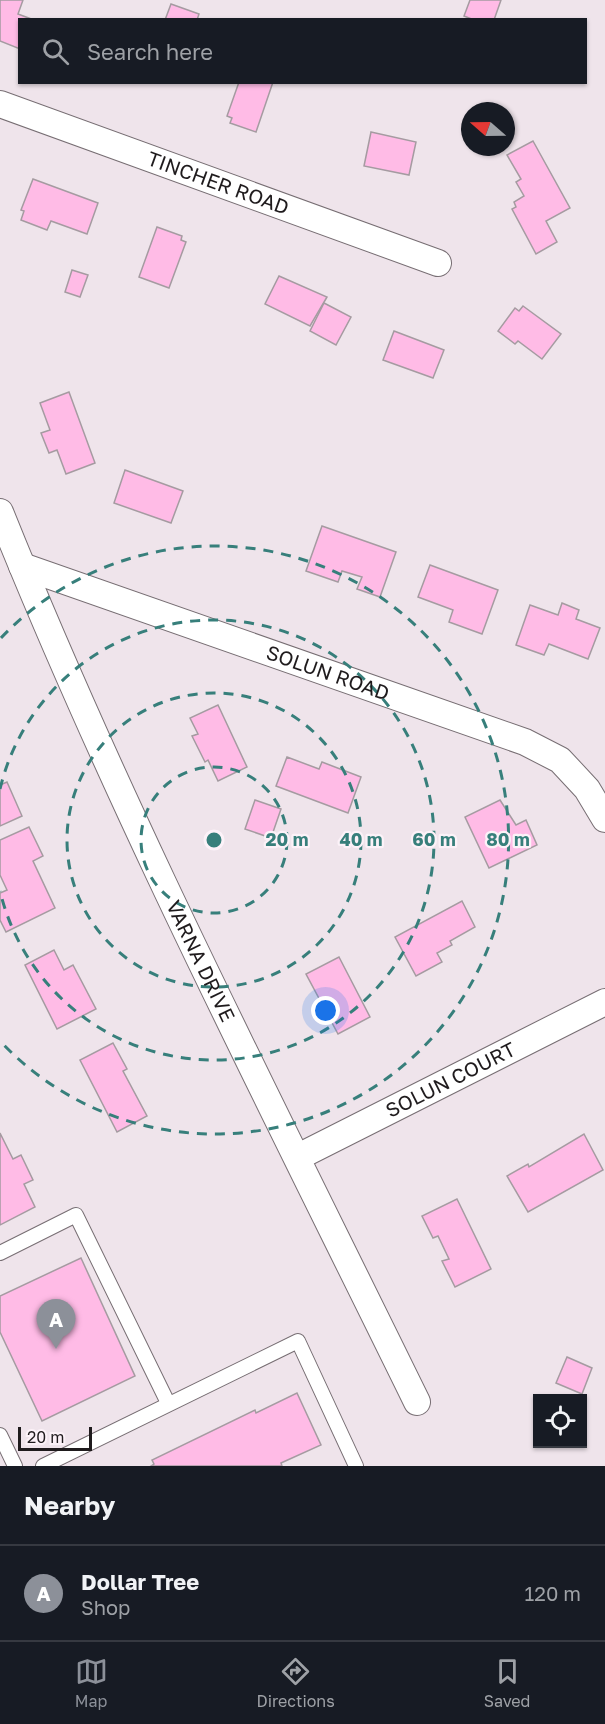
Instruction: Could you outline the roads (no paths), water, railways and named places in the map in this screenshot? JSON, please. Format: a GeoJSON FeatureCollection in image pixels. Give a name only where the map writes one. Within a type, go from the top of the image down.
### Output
{"type":"FeatureCollection","features":[{"type":"Feature","properties":{"kind":"street","name":"TINCHER ROAD"},"geometry":{"type":"LineString","coordinates":[[1,107],[438,262]]}},
{"type":"Feature","properties":{"kind":"street","name":"VARNA DRIVE"},"geometry":{"type":"LineString","coordinates":[[0,512],[140,838],[417,1402]]}},
{"type":"Feature","properties":{"kind":"street","name":"SOLUN ROAD"},"geometry":{"type":"LineString","coordinates":[[22,566],[525,742],[560,759],[587,789],[605,819]]}},
{"type":"Feature","properties":{"kind":"street","name":"SOLUN COURT"},"geometry":{"type":"LineString","coordinates":[[298,1157],[605,1002]]}},
{"type":"Feature","properties":{"kind":"lane"},"geometry":{"type":"LineString","coordinates":[[0,1253],[76,1215],[168,1403]]}},
{"type":"Feature","properties":{"kind":"lane"},"geometry":{"type":"LineString","coordinates":[[43,1466],[298,1341],[357,1466]]}},
{"type":"Feature","properties":{"kind":"lane"},"geometry":{"type":"LineString","coordinates":[[0,1435],[15,1466]]}},
{"type":"Feature","properties":{"kind":"place","name":"Dollar Tree"},"geometry":{"type":"Point","coordinates":[56,1349]}}]}
